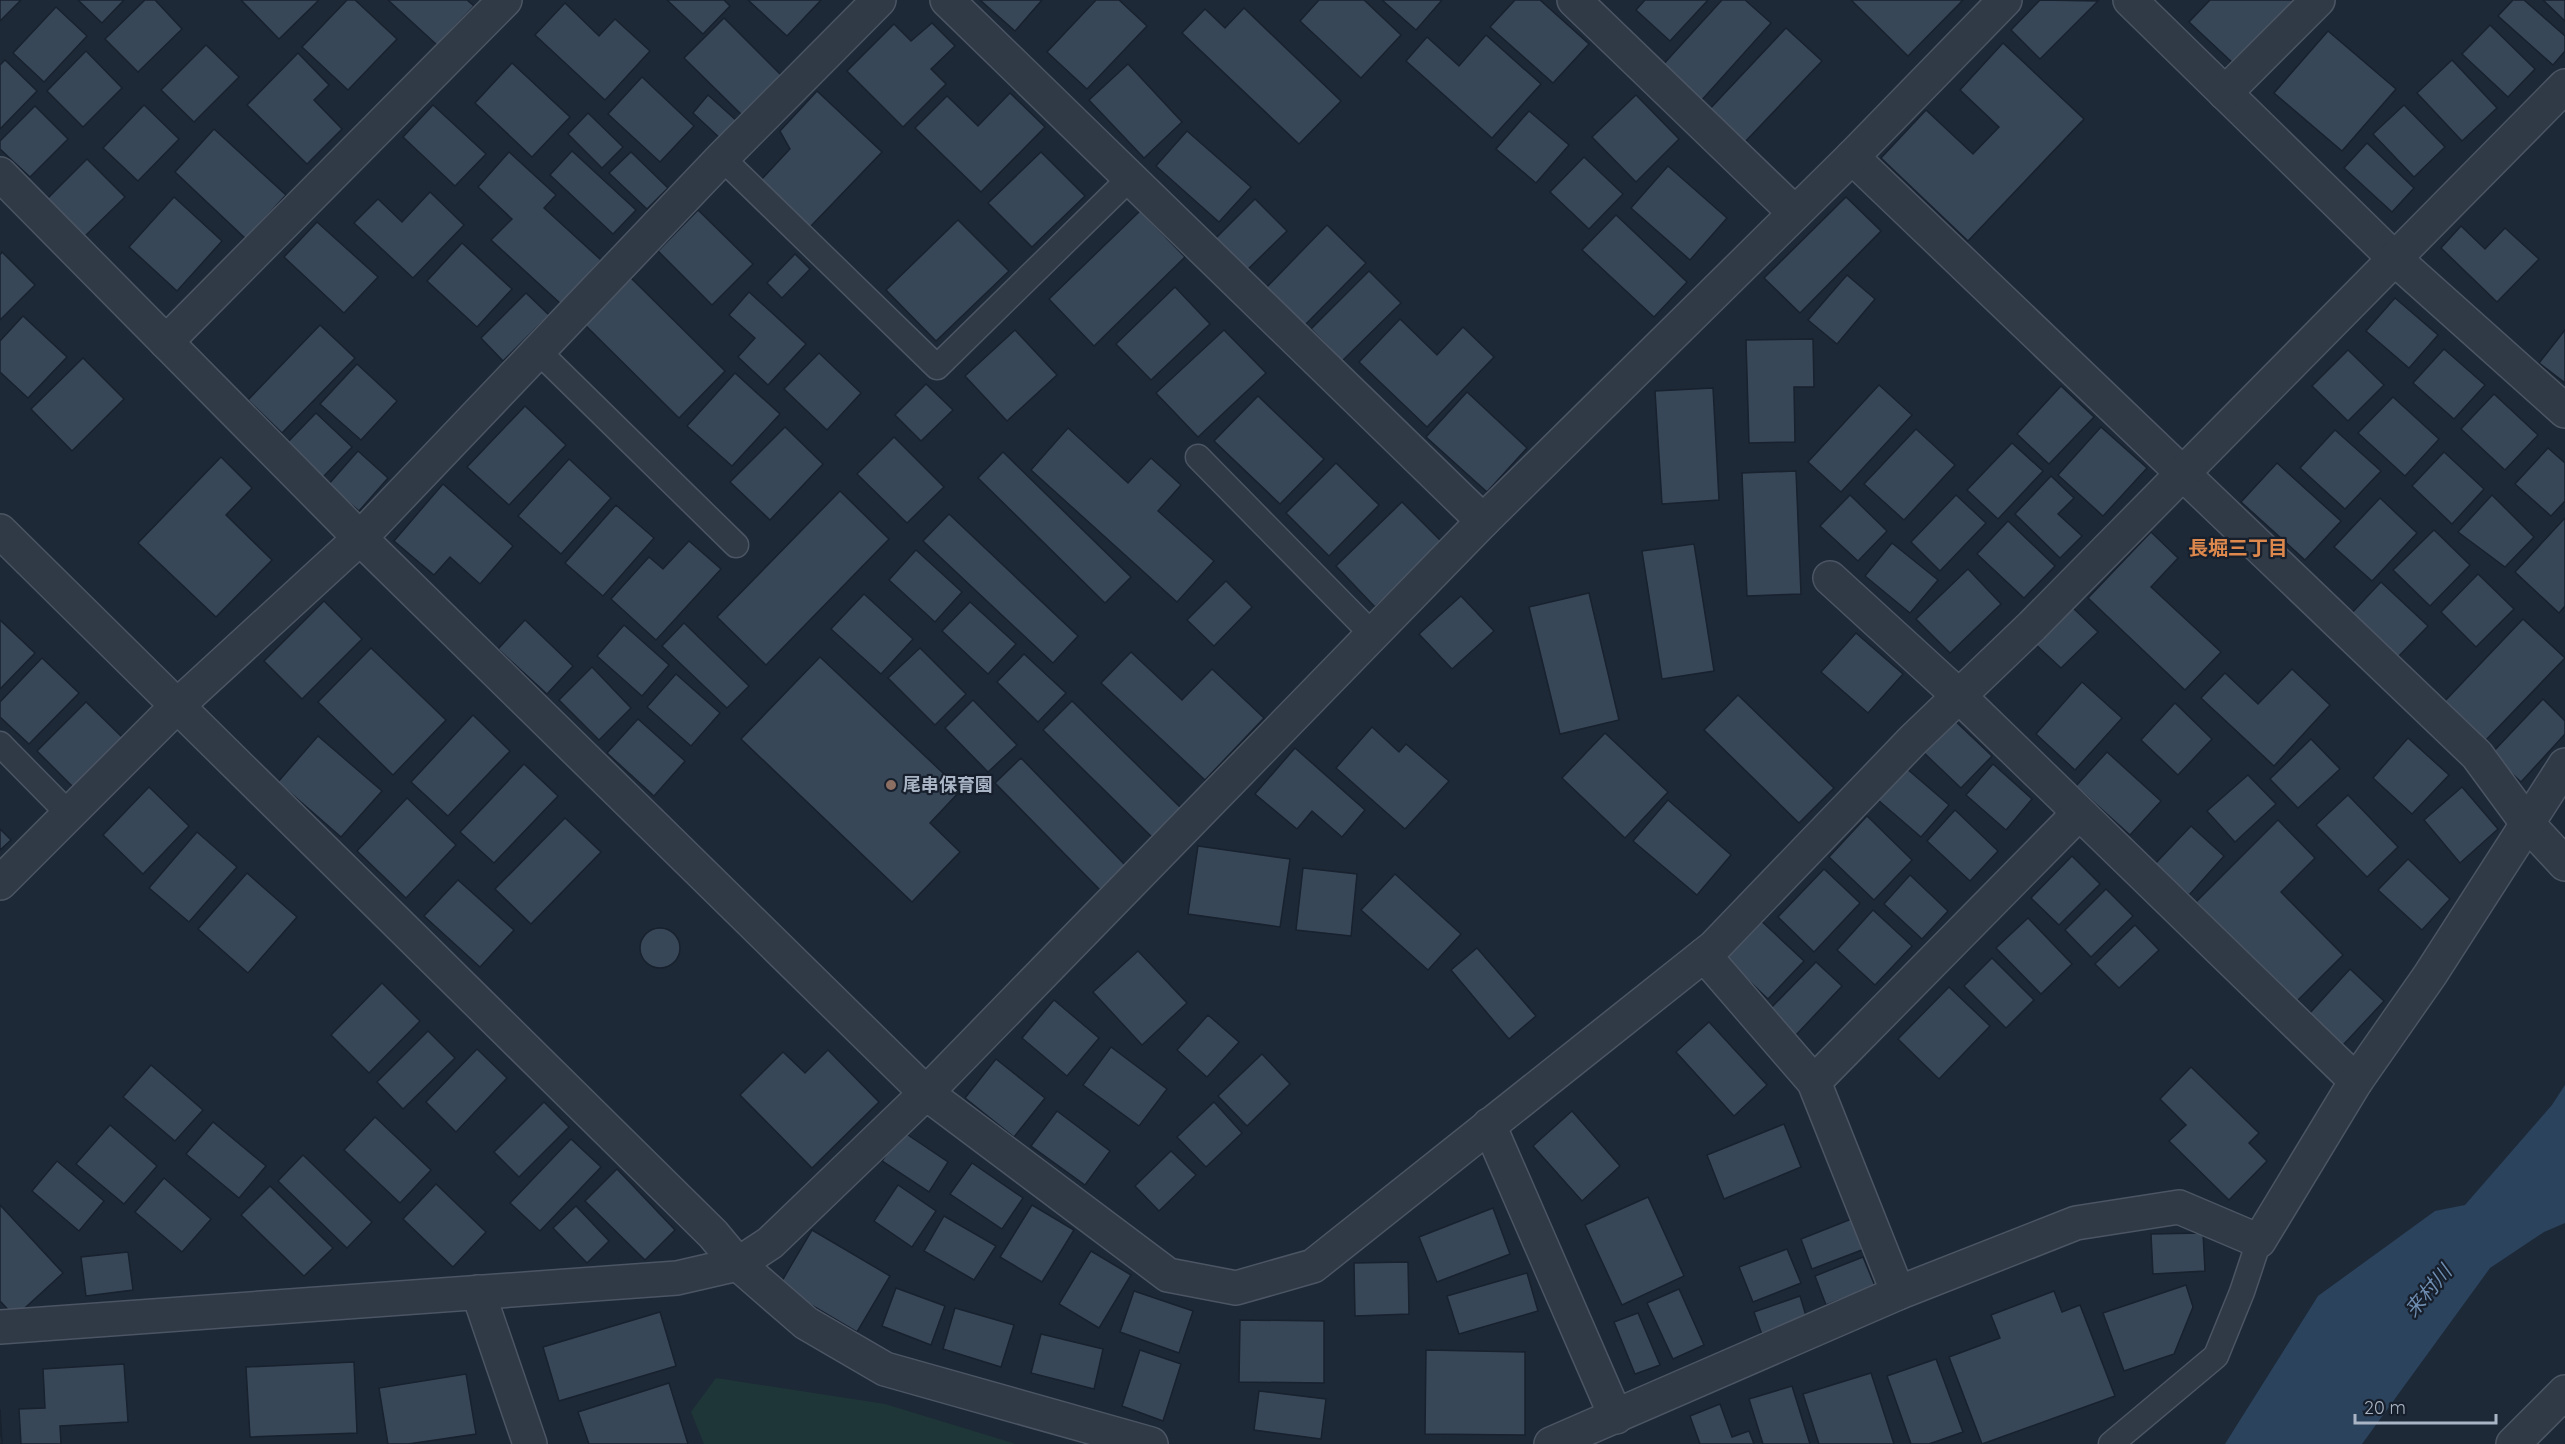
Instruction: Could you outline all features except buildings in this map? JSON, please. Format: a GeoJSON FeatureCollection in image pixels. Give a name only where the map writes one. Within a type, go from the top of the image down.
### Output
{"type":"FeatureCollection","features":[{"type":"Feature","properties":{"kind":"street"},"geometry":{"type":"LineString","coordinates":[[166,342],[505,0]]}},
{"type":"Feature","properties":{"kind":"street"},"geometry":{"type":"LineString","coordinates":[[0,883],[177,706],[360,538],[722,158],[879,0]]}},
{"type":"Feature","properties":{"kind":"street"},"geometry":{"type":"LineString","coordinates":[[947,0],[1484,521]]}},
{"type":"Feature","properties":{"kind":"street"},"geometry":{"type":"LineString","coordinates":[[1574,0],[1795,213]]}},
{"type":"Feature","properties":{"kind":"street"},"geometry":{"type":"LineString","coordinates":[[0,1327],[677,1278],[738,1264],[770,1243],[926,1093],[1484,521],[1852,157],[2005,0]]}},
{"type":"Feature","properties":{"kind":"street"},"geometry":{"type":"LineString","coordinates":[[2130,0],[2394,258],[2565,411]]}},
{"type":"Feature","properties":{"kind":"street"},"geometry":{"type":"LineString","coordinates":[[2225,93],[2318,0]]}},
{"type":"Feature","properties":{"kind":"street"},"geometry":{"type":"LineString","coordinates":[[0,174],[360,538],[926,1093],[1168,1275],[1236,1288],[1313,1266],[1704,955],[1912,740],[2032,626],[2565,86]]}},
{"type":"Feature","properties":{"kind":"street"},"geometry":{"type":"LineString","coordinates":[[1852,157],[2183,471],[2477,755],[2546,843]]}},
{"type":"Feature","properties":{"kind":"street"},"geometry":{"type":"LineString","coordinates":[[0,531],[713,1234],[738,1264],[806,1323],[885,1369],[1151,1444]]}},
{"type":"Feature","properties":{"kind":"street"},"geometry":{"type":"LineString","coordinates":[[1830,578],[1959,696],[2356,1081]]}},
{"type":"Feature","properties":{"kind":"street"},"geometry":{"type":"LineString","coordinates":[[1551,1444],[1898,1293],[2076,1223],[2178,1207],[2259,1241],[2356,1081],[2430,975],[2546,843],[2565,765]]}},
{"type":"Feature","properties":{"kind":"street"},"geometry":{"type":"LineString","coordinates":[[1814,1082],[2079,813]]}},
{"type":"Feature","properties":{"kind":"street"},"geometry":{"type":"LineString","coordinates":[[1704,955],[1814,1082],[1898,1293]]}},
{"type":"Feature","properties":{"kind":"street"},"geometry":{"type":"LineString","coordinates":[[1489,1125],[1616,1417]]}},
{"type":"Feature","properties":{"kind":"street"},"geometry":{"type":"LineString","coordinates":[[478,1292],[530,1444]]}},
{"type":"Feature","properties":{"kind":"street"},"geometry":{"type":"LineString","coordinates":[[2513,1444],[2565,1392]]}},
{"type":"Feature","properties":{"kind":"lane"},"geometry":{"type":"LineString","coordinates":[[722,158],[937,367],[1130,178]]}},
{"type":"Feature","properties":{"kind":"lane"},"geometry":{"type":"LineString","coordinates":[[538,351],[736,545]]}},
{"type":"Feature","properties":{"kind":"lane"},"geometry":{"type":"LineString","coordinates":[[1198,457],[1373,635]]}},
{"type":"Feature","properties":{"kind":"lane"},"geometry":{"type":"LineString","coordinates":[[0,744],[69,814]]}},
{"type":"Feature","properties":{"kind":"lane"},"geometry":{"type":"LineString","coordinates":[[2111,1444],[2216,1356],[2242,1292],[2259,1241]]}},
{"type":"Feature","properties":{"kind":"green space"},"geometry":{"type":"Polygon","coordinates":[[[716,1378],[885,1404],[1016,1444],[704,1444],[691,1412],[716,1378]]]}},
{"type":"Feature","properties":{"kind":"water","name":"来村川"},"geometry":{"type":"Polygon","coordinates":[[[2565,1085],[2565,1223],[2544,1232],[2490,1268],[2362,1444],[2225,1444],[2318,1296],[2435,1211],[2465,1205],[2552,1105],[2565,1085]]]}},
{"type":"Feature","properties":{"kind":"place","name":"尾串保育園"},"geometry":{"type":"Point","coordinates":[891,785]}},
{"type":"Feature","properties":{"kind":"district","name":"長堀三丁目"},"geometry":{"type":"Point","coordinates":[2238,548]}}]}
